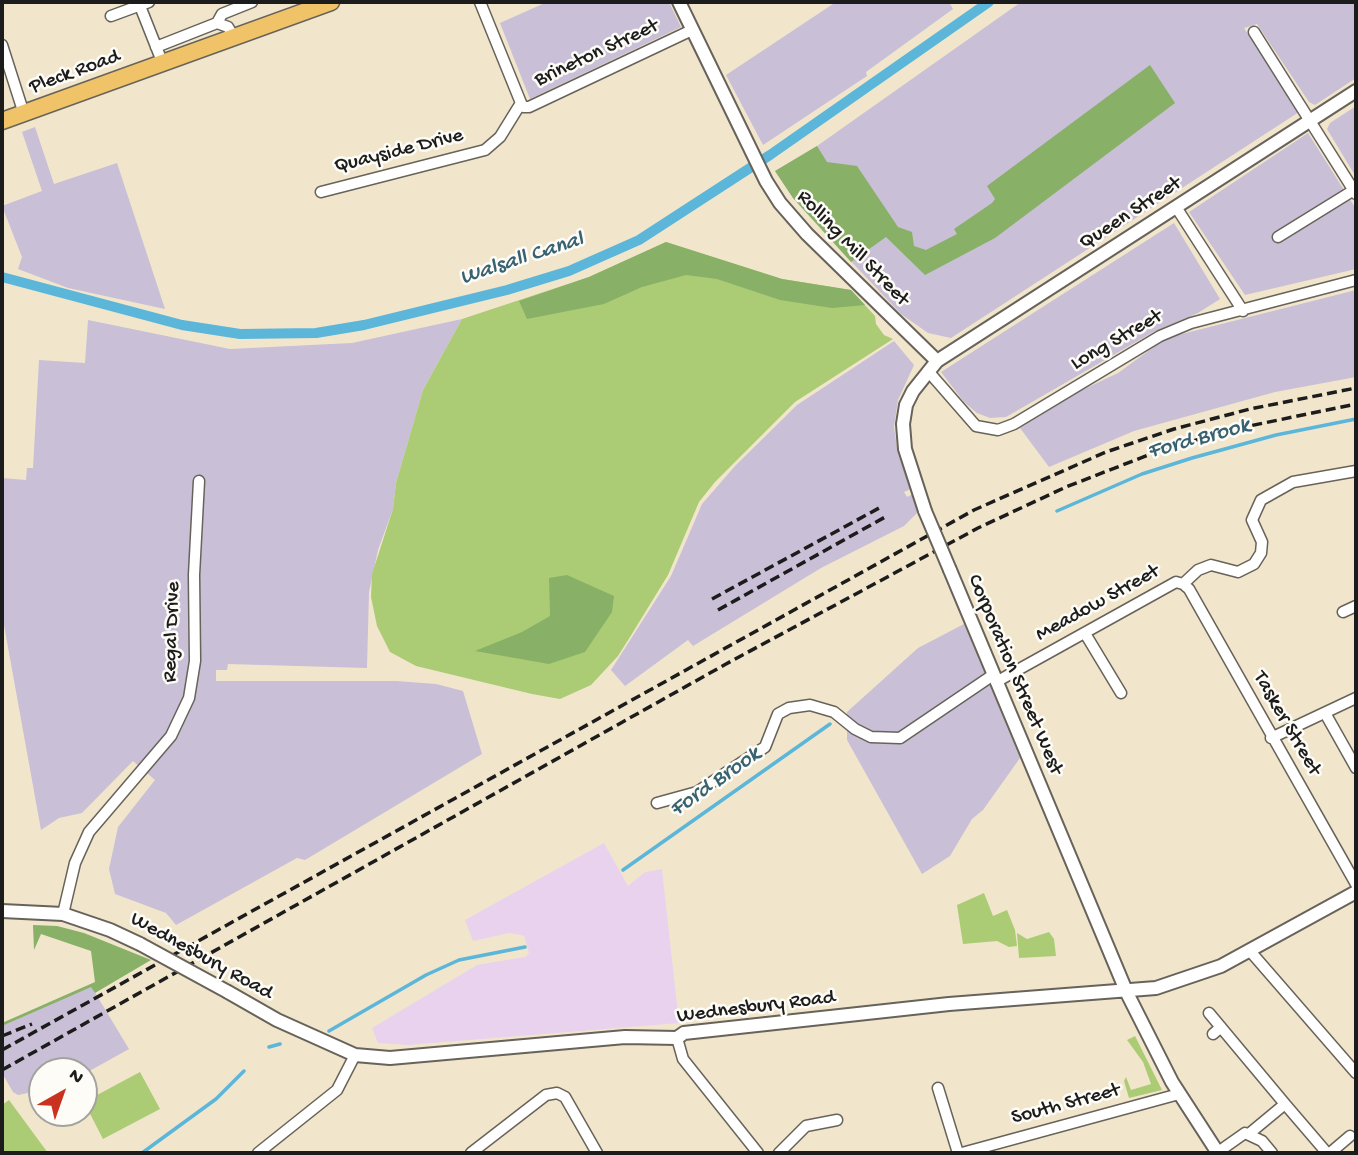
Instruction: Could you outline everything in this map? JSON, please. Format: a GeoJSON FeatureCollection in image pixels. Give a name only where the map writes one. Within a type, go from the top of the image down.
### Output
{"type":"FeatureCollection","features":[{"type":"Feature","properties":{"kind":"highway","name":"Pleck Road"},"geometry":{"type":"LineString","coordinates":[[2,121],[331,2]]}},
{"type":"Feature","properties":{"kind":"street"},"geometry":{"type":"LineString","coordinates":[[156,47],[217,23],[222,14],[252,2]]}},
{"type":"Feature","properties":{"kind":"street"},"geometry":{"type":"LineString","coordinates":[[480,2],[521,103]]}},
{"type":"Feature","properties":{"kind":"street","name":"Rolling Mill Street"},"geometry":{"type":"LineString","coordinates":[[679,2],[766,181],[799,226],[937,361]]}},
{"type":"Feature","properties":{"kind":"street","name":"Pleck Road"},"geometry":{"type":"LineString","coordinates":[[111,16],[145,4],[163,64]]}},
{"type":"Feature","properties":{"kind":"street"},"geometry":{"type":"LineString","coordinates":[[217,23],[228,27],[234,37]]}},
{"type":"Feature","properties":{"kind":"street","name":"Brineton Street"},"geometry":{"type":"LineString","coordinates":[[521,103],[523,107],[529,107],[692,30]]}},
{"type":"Feature","properties":{"kind":"street"},"geometry":{"type":"LineString","coordinates":[[1254,32],[1355,192],[1278,237]]}},
{"type":"Feature","properties":{"kind":"street"},"geometry":{"type":"LineString","coordinates":[[2,45],[24,114]]}},
{"type":"Feature","properties":{"kind":"street","name":"Queen Street"},"geometry":{"type":"LineString","coordinates":[[928,371],[937,361],[1356,91]]}},
{"type":"Feature","properties":{"kind":"street","name":"Quayside Drive"},"geometry":{"type":"LineString","coordinates":[[321,192],[485,150],[500,137],[521,103]]}},
{"type":"Feature","properties":{"kind":"street"},"geometry":{"type":"LineString","coordinates":[[1176,207],[1243,311]]}},
{"type":"Feature","properties":{"kind":"street","name":"Long Street"},"geometry":{"type":"LineString","coordinates":[[928,371],[976,426],[988,430],[1014,424],[1160,336],[1191,323],[1356,280]]}},
{"type":"Feature","properties":{"kind":"street","name":"Corporation Street West"},"geometry":{"type":"LineString","coordinates":[[928,371],[909,398],[903,424],[908,461],[925,511],[1127,993],[1179,1094],[1218,1153]]}},
{"type":"Feature","properties":{"kind":"street","name":"Meadow Street"},"geometry":{"type":"LineString","coordinates":[[657,803],[697,792],[765,747],[778,714],[789,708],[810,705],[834,712],[855,729],[871,737],[900,738],[995,679],[1086,635],[1176,582],[1183,584],[1198,570],[1211,565],[1238,572],[1254,564],[1261,553],[1262,542],[1252,520],[1261,500],[1293,482],[1356,471]]}},
{"type":"Feature","properties":{"kind":"street","name":"Regal Drive"},"geometry":{"type":"LineString","coordinates":[[63,914],[72,872],[89,832],[171,736],[190,698],[195,661],[194,575],[199,481]]}},
{"type":"Feature","properties":{"kind":"street","name":"Tasker Street"},"geometry":{"type":"LineString","coordinates":[[1183,584],[1189,589],[1356,884]]}},
{"type":"Feature","properties":{"kind":"street"},"geometry":{"type":"LineString","coordinates":[[1343,612],[1356,608]]}},
{"type":"Feature","properties":{"kind":"street"},"geometry":{"type":"LineString","coordinates":[[1086,635],[1121,693]]}},
{"type":"Feature","properties":{"kind":"street"},"geometry":{"type":"LineString","coordinates":[[1271,738],[1356,698]]}},
{"type":"Feature","properties":{"kind":"street"},"geometry":{"type":"LineString","coordinates":[[1325,713],[1356,768]]}},
{"type":"Feature","properties":{"kind":"street","name":"Wednesbury Road"},"geometry":{"type":"LineString","coordinates":[[2,911],[63,914],[110,930],[277,1020],[355,1055],[390,1058],[625,1037],[677,1038],[684,1033],[949,1004],[1127,993],[1183,981],[1250,951],[1356,892]]}},
{"type":"Feature","properties":{"kind":"street"},"geometry":{"type":"LineString","coordinates":[[1250,951],[1356,1073]]}},
{"type":"Feature","properties":{"kind":"street"},"geometry":{"type":"LineString","coordinates":[[1209,1013],[1217,1030],[1252,1064],[1328,1153],[1350,1136]]}},
{"type":"Feature","properties":{"kind":"street"},"geometry":{"type":"LineString","coordinates":[[677,1038],[682,1059],[758,1153]]}},
{"type":"Feature","properties":{"kind":"street"},"geometry":{"type":"LineString","coordinates":[[258,1153],[337,1090],[355,1055]]}},
{"type":"Feature","properties":{"kind":"street","name":"South Street"},"geometry":{"type":"LineString","coordinates":[[938,1088],[960,1153],[1179,1094]]}},
{"type":"Feature","properties":{"kind":"street"},"geometry":{"type":"LineString","coordinates":[[471,1153],[546,1094],[557,1093],[565,1097],[597,1153]]}},
{"type":"Feature","properties":{"kind":"street"},"geometry":{"type":"LineString","coordinates":[[1218,1153],[1239,1135],[1250,1133],[1285,1104]]}},
{"type":"Feature","properties":{"kind":"street"},"geometry":{"type":"LineString","coordinates":[[779,1153],[806,1126],[837,1120]]}},
{"type":"Feature","properties":{"kind":"street"},"geometry":{"type":"LineString","coordinates":[[1250,1133],[1262,1141],[1272,1153]]}},
{"type":"Feature","properties":{"kind":"shaded area"},"geometry":{"type":"Polygon","coordinates":[[[547,2],[669,2],[681,27],[530,99],[500,23],[547,2]]]}},
{"type":"Feature","properties":{"kind":"shaded area"},"geometry":{"type":"Polygon","coordinates":[[[836,2],[949,2],[953,9],[866,72],[867,76],[763,145],[726,75],[836,2]]]}},
{"type":"Feature","properties":{"kind":"shaded area"},"geometry":{"type":"Polygon","coordinates":[[[1021,2],[1356,2],[1356,78],[1315,105],[1309,102],[1257,24],[1244,28],[1299,112],[951,338],[928,333],[901,314],[845,255],[793,198],[775,171],[817,146],[1021,2]]]}},
{"type":"Feature","properties":{"kind":"shaded area"},"geometry":{"type":"Polygon","coordinates":[[[1356,106],[1356,177],[1327,129],[1330,123],[1356,106]]]}},
{"type":"Feature","properties":{"kind":"shaded area"},"geometry":{"type":"Polygon","coordinates":[[[35,127],[54,184],[117,163],[165,309],[68,288],[18,269],[22,257],[2,206],[42,191],[22,132],[35,127]]]}},
{"type":"Feature","properties":{"kind":"shaded area"},"geometry":{"type":"Polygon","coordinates":[[[1308,133],[1356,209],[1356,269],[1245,295],[1189,212],[1308,133]]]}},
{"type":"Feature","properties":{"kind":"shaded area"},"geometry":{"type":"Polygon","coordinates":[[[1174,223],[1220,299],[1198,313],[1155,331],[1006,417],[990,418],[977,413],[964,402],[941,372],[1174,223]]]}},
{"type":"Feature","properties":{"kind":"shaded area"},"geometry":{"type":"Polygon","coordinates":[[[1356,290],[1356,377],[1275,392],[1134,431],[1049,467],[1020,428],[1080,391],[1118,373],[1166,338],[1356,290]]]}},
{"type":"Feature","properties":{"kind":"shaded area"},"geometry":{"type":"Polygon","coordinates":[[[462,319],[423,390],[396,483],[393,509],[378,550],[369,592],[367,668],[228,664],[227,670],[216,670],[216,681],[396,681],[436,684],[463,691],[482,754],[305,860],[297,858],[176,925],[166,913],[115,894],[109,869],[118,827],[155,780],[133,761],[82,813],[59,818],[41,830],[2,614],[2,478],[26,480],[27,468],[33,468],[39,360],[85,363],[88,320],[230,349],[352,343],[462,319]]]}},
{"type":"Feature","properties":{"kind":"shaded area"},"geometry":{"type":"Polygon","coordinates":[[[894,341],[914,365],[898,400],[894,427],[898,454],[911,489],[904,492],[907,497],[913,494],[919,511],[904,526],[821,568],[693,646],[688,640],[625,686],[611,670],[671,576],[702,504],[735,466],[797,405],[894,341]]]}},
{"type":"Feature","properties":{"kind":"shaded area"},"geometry":{"type":"Polygon","coordinates":[[[964,624],[1020,758],[983,810],[972,819],[950,856],[922,874],[847,740],[847,712],[918,648],[964,624]]]}},
{"type":"Feature","properties":{"kind":"shaded area"},"geometry":{"type":"Polygon","coordinates":[[[604,843],[628,886],[645,872],[662,869],[679,1023],[408,1045],[378,1043],[372,1028],[477,965],[525,957],[529,953],[524,936],[520,935],[509,933],[473,941],[465,920],[604,843]]]}},
{"type":"Feature","properties":{"kind":"shaded area"},"geometry":{"type":"Polygon","coordinates":[[[91,986],[129,1049],[98,1066],[98,1057],[28,1057],[28,1093],[18,1095],[13,1092],[2,1073],[2,1026],[91,986]]]}},
{"type":"Feature","properties":{"kind":"green space"},"geometry":{"type":"Polygon","coordinates":[[[1150,65],[1175,103],[995,238],[925,275],[886,237],[851,262],[793,198],[775,171],[817,146],[827,162],[857,166],[898,227],[912,232],[914,246],[926,250],[957,234],[954,229],[992,203],[995,199],[987,186],[1150,65]]]}},
{"type":"Feature","properties":{"kind":"green space"},"geometry":{"type":"Polygon","coordinates":[[[666,242],[782,279],[851,290],[875,316],[876,324],[884,335],[893,339],[795,402],[715,482],[699,502],[668,575],[618,656],[591,685],[560,699],[416,666],[390,652],[377,626],[371,597],[372,574],[393,509],[396,483],[423,390],[462,319],[589,277],[666,242]]]}},
{"type":"Feature","properties":{"kind":"green space"},"geometry":{"type":"Polygon","coordinates":[[[666,242],[782,279],[851,290],[865,305],[832,308],[780,300],[717,279],[686,275],[642,287],[604,304],[527,319],[519,301],[589,277],[666,242]]]}},
{"type":"Feature","properties":{"kind":"green space"},"geometry":{"type":"Polygon","coordinates":[[[567,575],[614,596],[612,612],[585,652],[549,664],[475,651],[522,632],[550,616],[549,578],[567,575]]]}},
{"type":"Feature","properties":{"kind":"green space"},"geometry":{"type":"Polygon","coordinates":[[[984,893],[993,916],[1007,910],[1015,930],[1017,946],[1009,947],[997,941],[963,944],[957,905],[984,893]]]}},
{"type":"Feature","properties":{"kind":"green space"},"geometry":{"type":"Polygon","coordinates":[[[33,925],[57,926],[84,933],[151,960],[95,993],[91,987],[2,1026],[2,1023],[95,982],[91,951],[41,934],[34,950],[33,925]]]}},
{"type":"Feature","properties":{"kind":"green space"},"geometry":{"type":"Polygon","coordinates":[[[1049,932],[1054,939],[1056,956],[1019,958],[1017,933],[1027,939],[1049,932]]]}},
{"type":"Feature","properties":{"kind":"green space"},"geometry":{"type":"Polygon","coordinates":[[[1135,1036],[1162,1090],[1129,1098],[1124,1081],[1126,1077],[1131,1090],[1151,1084],[1143,1062],[1127,1040],[1135,1036]]]}},
{"type":"Feature","properties":{"kind":"green space"},"geometry":{"type":"Polygon","coordinates":[[[140,1072],[160,1109],[103,1139],[97,1127],[98,1094],[140,1072]]]}},
{"type":"Feature","properties":{"kind":"green space"},"geometry":{"type":"Polygon","coordinates":[[[9,1100],[48,1153],[2,1153],[2,1105],[9,1100]]]}},
{"type":"Feature","properties":{"kind":"waterway","name":"Walsall Canal"},"geometry":{"type":"LineString","coordinates":[[2,277],[182,325],[240,334],[316,333],[364,325],[507,290],[569,271],[639,240],[770,155],[989,2]]}},
{"type":"Feature","properties":{"kind":"waterway","name":"Ford Brook"},"geometry":{"type":"LineString","coordinates":[[1057,511],[1142,474],[1192,458],[1276,435],[1356,419]]}},
{"type":"Feature","properties":{"kind":"waterway","name":"Ford Brook"},"geometry":{"type":"LineString","coordinates":[[623,870],[830,724]]}},
{"type":"Feature","properties":{"kind":"waterway","name":"Ford Brook"},"geometry":{"type":"LineString","coordinates":[[329,1031],[426,975],[459,960],[525,947]]}},
{"type":"Feature","properties":{"kind":"waterway","name":"Ford Brook"},"geometry":{"type":"LineString","coordinates":[[269,1047],[280,1044]]}},
{"type":"Feature","properties":{"kind":"waterway","name":"Ford Brook"},"geometry":{"type":"LineString","coordinates":[[142,1153],[216,1099],[244,1071]]}},
{"type":"Feature","properties":{"kind":"railway"},"geometry":{"type":"LineString","coordinates":[[2,1050],[974,510],[1106,452],[1174,429],[1250,409],[1356,388]]}},
{"type":"Feature","properties":{"kind":"railway"},"geometry":{"type":"LineString","coordinates":[[2,1070],[726,664],[978,528],[1066,487],[1156,452],[1230,430],[1356,404]]}},
{"type":"Feature","properties":{"kind":"railway"},"geometry":{"type":"LineString","coordinates":[[712,599],[881,507]]}},
{"type":"Feature","properties":{"kind":"railway"},"geometry":{"type":"LineString","coordinates":[[718,610],[887,516]]}},
{"type":"Feature","properties":{"kind":"railway"},"geometry":{"type":"LineString","coordinates":[[2,1036],[32,1024]]}}]}
